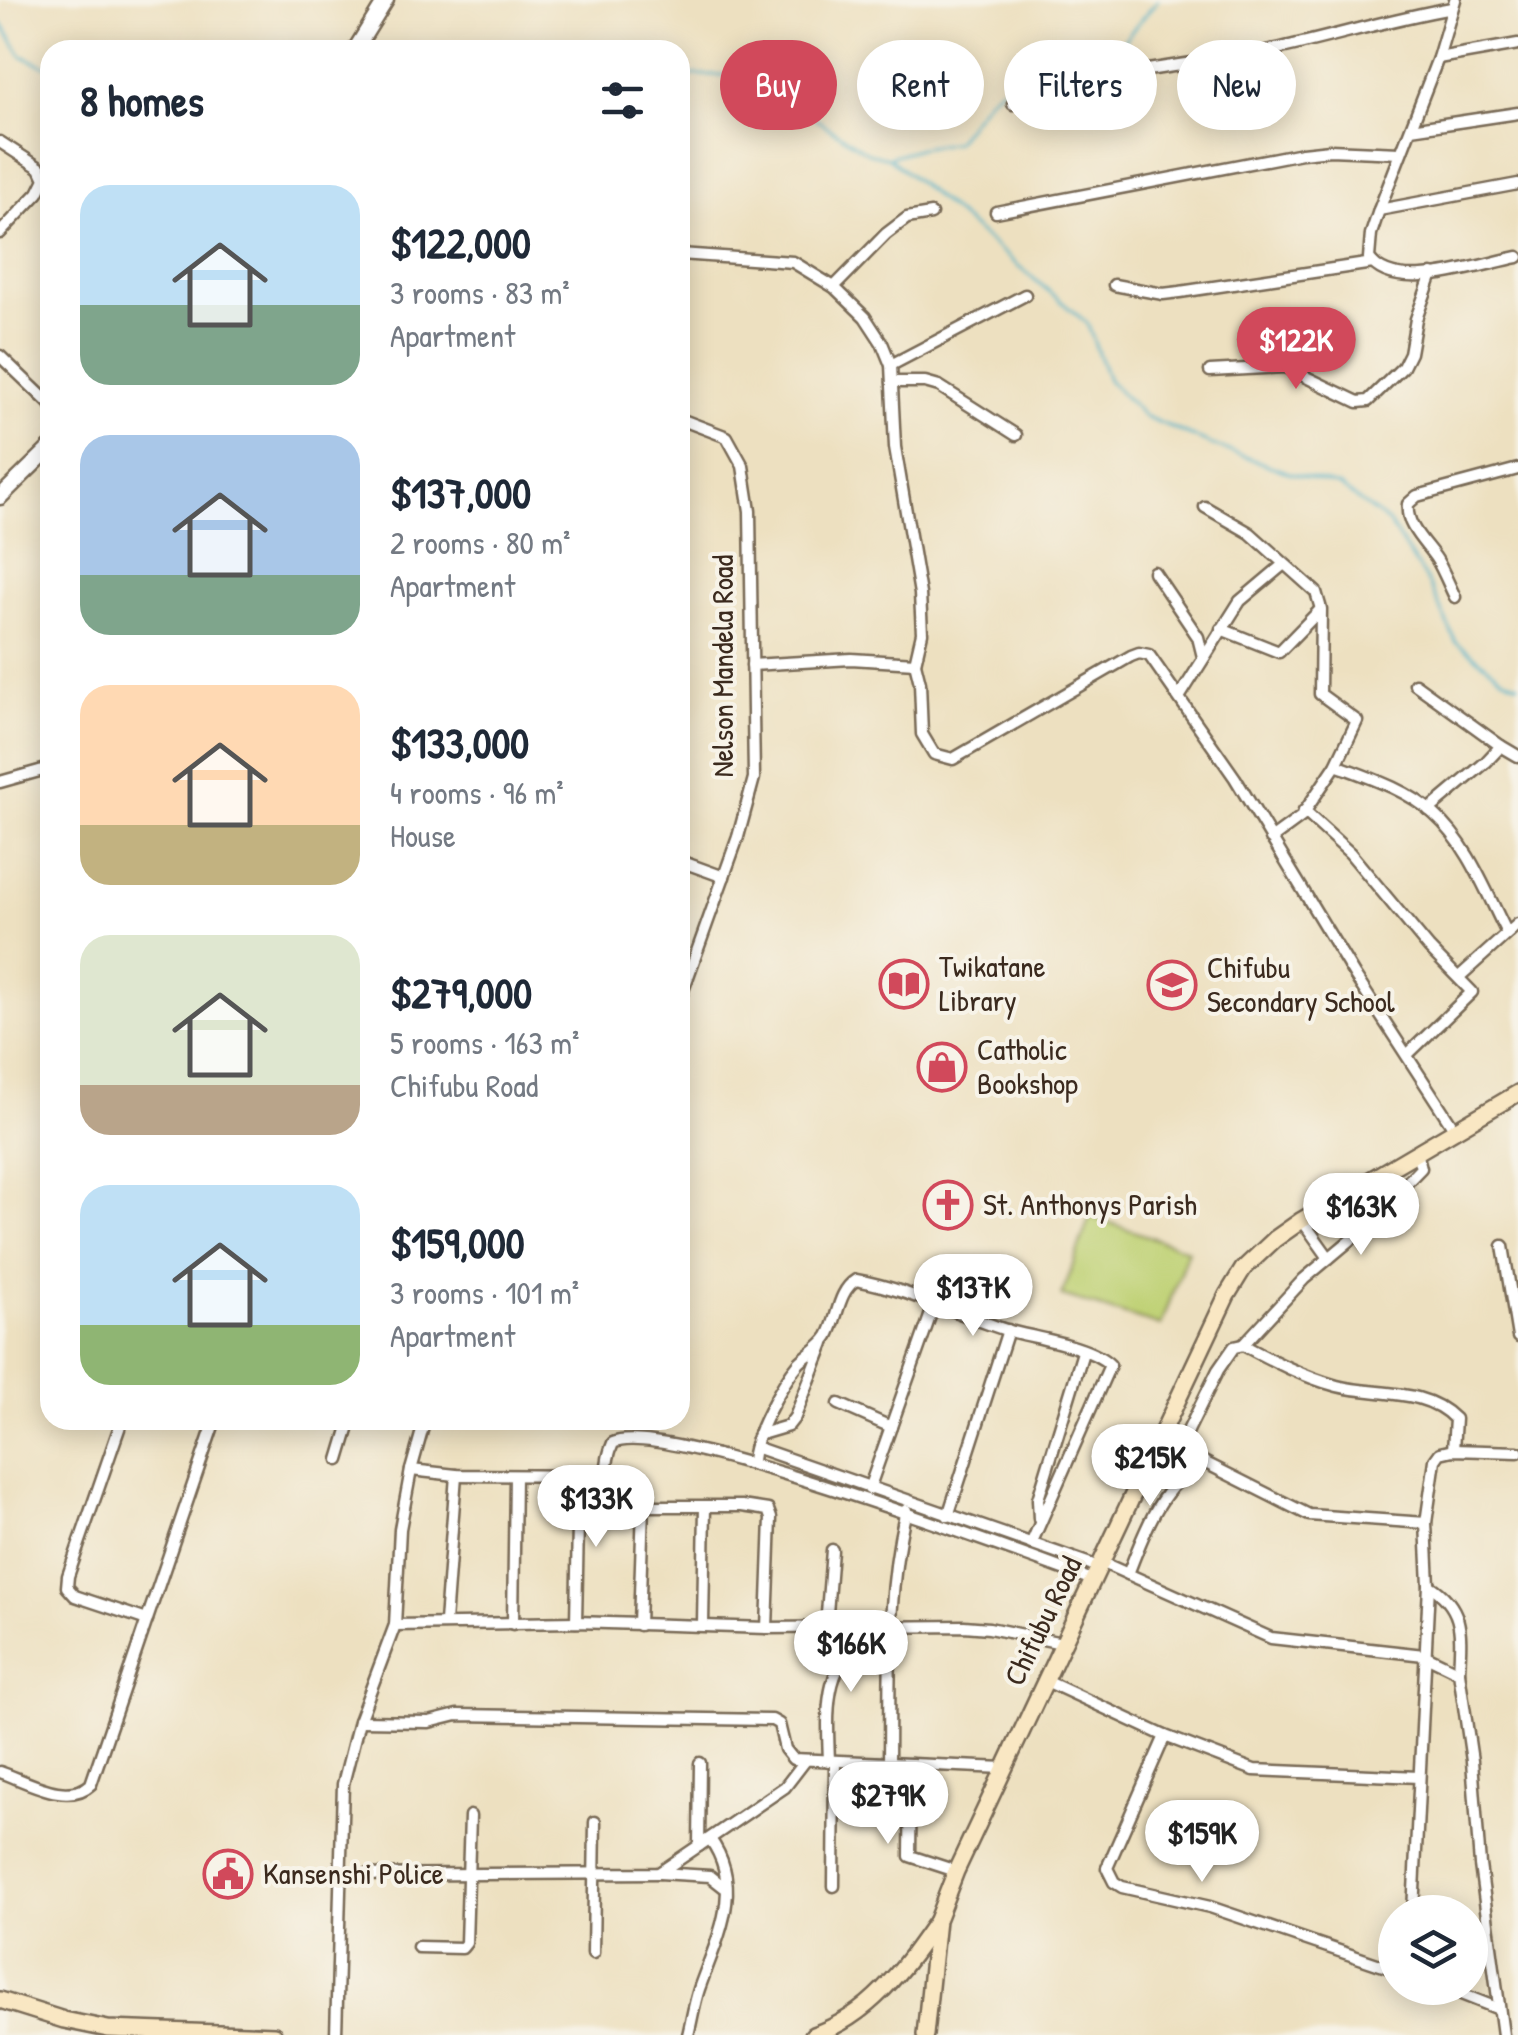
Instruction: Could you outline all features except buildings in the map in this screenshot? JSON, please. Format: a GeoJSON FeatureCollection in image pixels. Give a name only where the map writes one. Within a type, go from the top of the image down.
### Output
{"type":"FeatureCollection","features":[{"type":"Feature","properties":{"kind":"main road","name":"Chifubu Road"},"geometry":{"type":"LineString","coordinates":[[924,2035],[937,1920],[956,1871],[1158,1438],[1243,1269],[1275,1238],[1302,1220],[1518,1094]]}},
{"type":"Feature","properties":{"kind":"main road"},"geometry":{"type":"LineString","coordinates":[[813,2035],[844,2021],[889,1984],[937,1920]]}},
{"type":"Feature","properties":{"kind":"main road"},"geometry":{"type":"LineString","coordinates":[[0,2000],[108,2029],[274,2035]]}},
{"type":"Feature","properties":{"kind":"street"},"geometry":{"type":"LineString","coordinates":[[361,40],[386,0]]}},
{"type":"Feature","properties":{"kind":"street"},"geometry":{"type":"LineString","coordinates":[[1373,264],[1369,247],[1379,210],[1438,58],[1454,4]]}},
{"type":"Feature","properties":{"kind":"street"},"geometry":{"type":"LineString","coordinates":[[1157,71],[1283,47],[1454,4]]}},
{"type":"Feature","properties":{"kind":"street"},"geometry":{"type":"LineString","coordinates":[[1438,58],[1518,44]]}},
{"type":"Feature","properties":{"kind":"street"},"geometry":{"type":"LineString","coordinates":[[1410,129],[1518,113]]}},
{"type":"Feature","properties":{"kind":"street"},"geometry":{"type":"LineString","coordinates":[[0,142],[40,168]]}},
{"type":"Feature","properties":{"kind":"street"},"geometry":{"type":"LineString","coordinates":[[996,212],[1302,152],[1400,153]]}},
{"type":"Feature","properties":{"kind":"street"},"geometry":{"type":"LineString","coordinates":[[1379,210],[1518,184]]}},
{"type":"Feature","properties":{"kind":"street"},"geometry":{"type":"LineString","coordinates":[[0,233],[40,188]]}},
{"type":"Feature","properties":{"kind":"street"},"geometry":{"type":"LineString","coordinates":[[834,287],[896,226],[907,218],[931,214]]}},
{"type":"Feature","properties":{"kind":"street"},"geometry":{"type":"LineString","coordinates":[[690,255],[793,262],[834,287],[864,317],[882,343],[891,366],[896,447],[920,594],[922,633],[915,663],[920,683],[922,734],[927,746],[944,758],[963,754],[1139,653],[1148,655],[1234,778],[1456,1130]]}},
{"type":"Feature","properties":{"kind":"street"},"geometry":{"type":"LineString","coordinates":[[1114,285],[1162,294],[1373,264],[1391,276],[1432,274],[1518,256]]}},
{"type":"Feature","properties":{"kind":"street"},"geometry":{"type":"LineString","coordinates":[[1210,371],[1285,367],[1358,402],[1368,401],[1403,367],[1432,274]]}},
{"type":"Feature","properties":{"kind":"street"},"geometry":{"type":"LineString","coordinates":[[891,366],[1025,295]]}},
{"type":"Feature","properties":{"kind":"street"},"geometry":{"type":"LineString","coordinates":[[0,356],[40,394]]}},
{"type":"Feature","properties":{"kind":"street"},"geometry":{"type":"LineString","coordinates":[[892,382],[939,386],[1016,435]]}},
{"type":"Feature","properties":{"kind":"street","name":"Nelson Mandela Road"},"geometry":{"type":"LineString","coordinates":[[690,423],[727,437],[744,466],[750,511],[754,778],[750,803],[690,971]]}},
{"type":"Feature","properties":{"kind":"street"},"geometry":{"type":"LineString","coordinates":[[0,497],[40,458]]}},
{"type":"Feature","properties":{"kind":"street"},"geometry":{"type":"LineString","coordinates":[[1455,597],[1412,524],[1408,504],[1417,496],[1518,469]]}},
{"type":"Feature","properties":{"kind":"street"},"geometry":{"type":"LineString","coordinates":[[1205,508],[1250,533],[1316,592],[1321,609],[1320,694],[1353,716],[1357,725],[1297,823],[1270,839]]}},
{"type":"Feature","properties":{"kind":"street"},"geometry":{"type":"LineString","coordinates":[[1180,696],[1240,600],[1284,564]]}},
{"type":"Feature","properties":{"kind":"street"},"geometry":{"type":"LineString","coordinates":[[1154,572],[1198,637],[1204,657]]}},
{"type":"Feature","properties":{"kind":"street"},"geometry":{"type":"LineString","coordinates":[[1222,630],[1280,652],[1321,609]]}},
{"type":"Feature","properties":{"kind":"street"},"geometry":{"type":"LineString","coordinates":[[752,665],[851,660],[915,663]]}},
{"type":"Feature","properties":{"kind":"street"},"geometry":{"type":"LineString","coordinates":[[1415,684],[1518,756]]}},
{"type":"Feature","properties":{"kind":"street"},"geometry":{"type":"LineString","coordinates":[[1428,810],[1500,746]]}},
{"type":"Feature","properties":{"kind":"street"},"geometry":{"type":"LineString","coordinates":[[1336,765],[1372,779],[1428,810],[1470,859],[1507,932]]}},
{"type":"Feature","properties":{"kind":"street"},"geometry":{"type":"LineString","coordinates":[[0,782],[40,771]]}},
{"type":"Feature","properties":{"kind":"street"},"geometry":{"type":"LineString","coordinates":[[1304,811],[1350,853],[1429,948],[1472,992],[1407,1055]]}},
{"type":"Feature","properties":{"kind":"street"},"geometry":{"type":"LineString","coordinates":[[690,865],[724,877]]}},
{"type":"Feature","properties":{"kind":"street"},"geometry":{"type":"LineString","coordinates":[[1459,978],[1518,924]]}},
{"type":"Feature","properties":{"kind":"street"},"geometry":{"type":"LineString","coordinates":[[1178,1449],[1234,1347],[1243,1345],[1304,1279],[1354,1238],[1421,1168],[1417,1152]]}},
{"type":"Feature","properties":{"kind":"street"},"geometry":{"type":"LineString","coordinates":[[1381,1171],[1392,1196]]}},
{"type":"Feature","properties":{"kind":"street"},"geometry":{"type":"LineString","coordinates":[[1302,1220],[1329,1258]]}},
{"type":"Feature","properties":{"kind":"street"},"geometry":{"type":"LineString","coordinates":[[1502,1246],[1518,1337]]}},
{"type":"Feature","properties":{"kind":"street"},"geometry":{"type":"LineString","coordinates":[[760,1434],[788,1426],[795,1418],[846,1288],[856,1280],[1106,1360],[1109,1373],[1092,1402],[1031,1544]]}},
{"type":"Feature","properties":{"kind":"street"},"geometry":{"type":"LineString","coordinates":[[869,1489],[934,1305]]}},
{"type":"Feature","properties":{"kind":"street"},"geometry":{"type":"LineString","coordinates":[[948,1516],[1008,1330]]}},
{"type":"Feature","properties":{"kind":"street"},"geometry":{"type":"LineString","coordinates":[[752,1463],[760,1434],[786,1380],[826,1340]]}},
{"type":"Feature","properties":{"kind":"street"},"geometry":{"type":"LineString","coordinates":[[1243,1345],[1328,1384],[1362,1391],[1383,1390],[1430,1402],[1456,1419],[1453,1450]]}},
{"type":"Feature","properties":{"kind":"street"},"geometry":{"type":"LineString","coordinates":[[1040,1521],[1038,1498],[1083,1352]]}},
{"type":"Feature","properties":{"kind":"street"},"geometry":{"type":"LineString","coordinates":[[839,1404],[891,1427]]}},
{"type":"Feature","properties":{"kind":"street"},"geometry":{"type":"LineString","coordinates":[[119,1430],[67,1587],[75,1596],[147,1620]]}},
{"type":"Feature","properties":{"kind":"street"},"geometry":{"type":"LineString","coordinates":[[0,1772],[69,1795],[82,1793],[92,1784],[212,1430]]}},
{"type":"Feature","properties":{"kind":"street"},"geometry":{"type":"LineString","coordinates":[[338,1460],[348,1430]]}},
{"type":"Feature","properties":{"kind":"street"},"geometry":{"type":"LineString","coordinates":[[336,2035],[343,1784],[358,1721],[395,1625],[400,1529],[422,1430]]}},
{"type":"Feature","properties":{"kind":"street"},"geometry":{"type":"LineString","coordinates":[[767,1628],[772,1518],[768,1510],[626,1506],[616,1502],[610,1494],[607,1463],[613,1443],[636,1438],[869,1489],[948,1516],[981,1534],[1098,1570],[1128,1574],[1271,1638],[1424,1655],[1459,1672]]}},
{"type":"Feature","properties":{"kind":"street"},"geometry":{"type":"LineString","coordinates":[[1158,1438],[1310,1516],[1426,1523]]}},
{"type":"Feature","properties":{"kind":"street"},"geometry":{"type":"LineString","coordinates":[[755,1447],[905,1515],[1031,1544],[1098,1570]]}},
{"type":"Feature","properties":{"kind":"street"},"geometry":{"type":"LineString","coordinates":[[1413,1895],[1429,1586],[1426,1523],[1435,1460],[1440,1453],[1453,1450],[1518,1452]]}},
{"type":"Feature","properties":{"kind":"street"},"geometry":{"type":"LineString","coordinates":[[1128,1574],[1162,1501],[1186,1470],[1203,1462]]}},
{"type":"Feature","properties":{"kind":"street"},"geometry":{"type":"LineString","coordinates":[[411,1470],[456,1476],[608,1476]]}},
{"type":"Feature","properties":{"kind":"street"},"geometry":{"type":"LineString","coordinates":[[445,1622],[456,1476]]}},
{"type":"Feature","properties":{"kind":"street"},"geometry":{"type":"LineString","coordinates":[[513,1624],[515,1476]]}},
{"type":"Feature","properties":{"kind":"street"},"geometry":{"type":"LineString","coordinates":[[576,1622],[579,1476]]}},
{"type":"Feature","properties":{"kind":"street"},"geometry":{"type":"LineString","coordinates":[[889,1763],[890,1628],[897,1548],[908,1502]]}},
{"type":"Feature","properties":{"kind":"street"},"geometry":{"type":"LineString","coordinates":[[638,1625],[643,1505]]}},
{"type":"Feature","properties":{"kind":"street"},"geometry":{"type":"LineString","coordinates":[[703,1625],[705,1506]]}},
{"type":"Feature","properties":{"kind":"street"},"geometry":{"type":"LineString","coordinates":[[826,1626],[832,1550]]}},
{"type":"Feature","properties":{"kind":"street"},"geometry":{"type":"LineString","coordinates":[[1429,1586],[1454,1605],[1459,1628],[1459,1672],[1503,2035]]}},
{"type":"Feature","properties":{"kind":"street"},"geometry":{"type":"LineString","coordinates":[[395,1625],[576,1622],[767,1628],[988,1628],[1062,1643]]}},
{"type":"Feature","properties":{"kind":"street"},"geometry":{"type":"LineString","coordinates":[[834,1886],[829,1699],[849,1648],[876,1628]]}},
{"type":"Feature","properties":{"kind":"street"},"geometry":{"type":"LineString","coordinates":[[1044,1680],[1165,1736],[1254,1770],[1420,1778]]}},
{"type":"Feature","properties":{"kind":"street"},"geometry":{"type":"LineString","coordinates":[[358,1721],[430,1722],[457,1715],[772,1720],[779,1724],[789,1755],[805,1761],[1005,1768]]}},
{"type":"Feature","properties":{"kind":"street"},"geometry":{"type":"LineString","coordinates":[[1165,1736],[1107,1868],[1114,1882],[1122,1888],[1274,1926],[1378,1964]]}},
{"type":"Feature","properties":{"kind":"street"},"geometry":{"type":"LineString","coordinates":[[658,1874],[784,1787],[805,1761]]}},
{"type":"Feature","properties":{"kind":"street"},"geometry":{"type":"LineString","coordinates":[[699,1846],[700,1762]]}},
{"type":"Feature","properties":{"kind":"street"},"geometry":{"type":"LineString","coordinates":[[911,1764],[908,1850],[917,1860],[956,1871]]}},
{"type":"Feature","properties":{"kind":"street"},"geometry":{"type":"LineString","coordinates":[[418,1947],[462,1948],[466,1942],[470,1816]]}},
{"type":"Feature","properties":{"kind":"street"},"geometry":{"type":"LineString","coordinates":[[593,1953],[595,1822]]}},
{"type":"Feature","properties":{"kind":"street"},"geometry":{"type":"LineString","coordinates":[[688,2035],[698,1991],[720,1942],[727,1895],[724,1860],[710,1839]]}},
{"type":"Feature","properties":{"kind":"street"},"geometry":{"type":"LineString","coordinates":[[339,1875],[658,1874],[710,1876],[724,1887]]}},
{"type":"Feature","properties":{"kind":"street"},"geometry":{"type":"LineString","coordinates":[[1488,2005],[1499,2009]]}},
{"type":"Feature","properties":{"kind":"green space"},"geometry":{"type":"Polygon","coordinates":[[[1090,1216],[1188,1250],[1161,1326],[1062,1296],[1090,1216]]]}},
{"type":"Feature","properties":{"kind":"waterway"},"geometry":{"type":"LineString","coordinates":[[890,157],[955,142],[988,98],[1035,64],[1080,65],[1114,52],[1158,0]]}},
{"type":"Feature","properties":{"kind":"waterway"},"geometry":{"type":"LineString","coordinates":[[0,21],[22,56],[40,64]]}},
{"type":"Feature","properties":{"kind":"waterway"},"geometry":{"type":"LineString","coordinates":[[690,75],[747,75],[868,153],[889,158],[1087,323],[1108,380],[1144,416],[1290,473],[1339,486],[1389,523],[1430,586],[1456,642],[1502,677],[1518,684]]}},
{"type":"Feature","properties":{"kind":"place","name":"Twikatane Library"},"geometry":{"type":"Point","coordinates":[904,984]}},
{"type":"Feature","properties":{"kind":"place","name":"Chifubu Secondary School"},"geometry":{"type":"Point","coordinates":[1172,985]}},
{"type":"Feature","properties":{"kind":"place","name":"Catholic Bookshop"},"geometry":{"type":"Point","coordinates":[942,1067]}},
{"type":"Feature","properties":{"kind":"place","name":"St. Anthonys Parish"},"geometry":{"type":"Point","coordinates":[948,1205]}},
{"type":"Feature","properties":{"kind":"place","name":"Kansenshi Police"},"geometry":{"type":"Point","coordinates":[228,1874]}}]}
